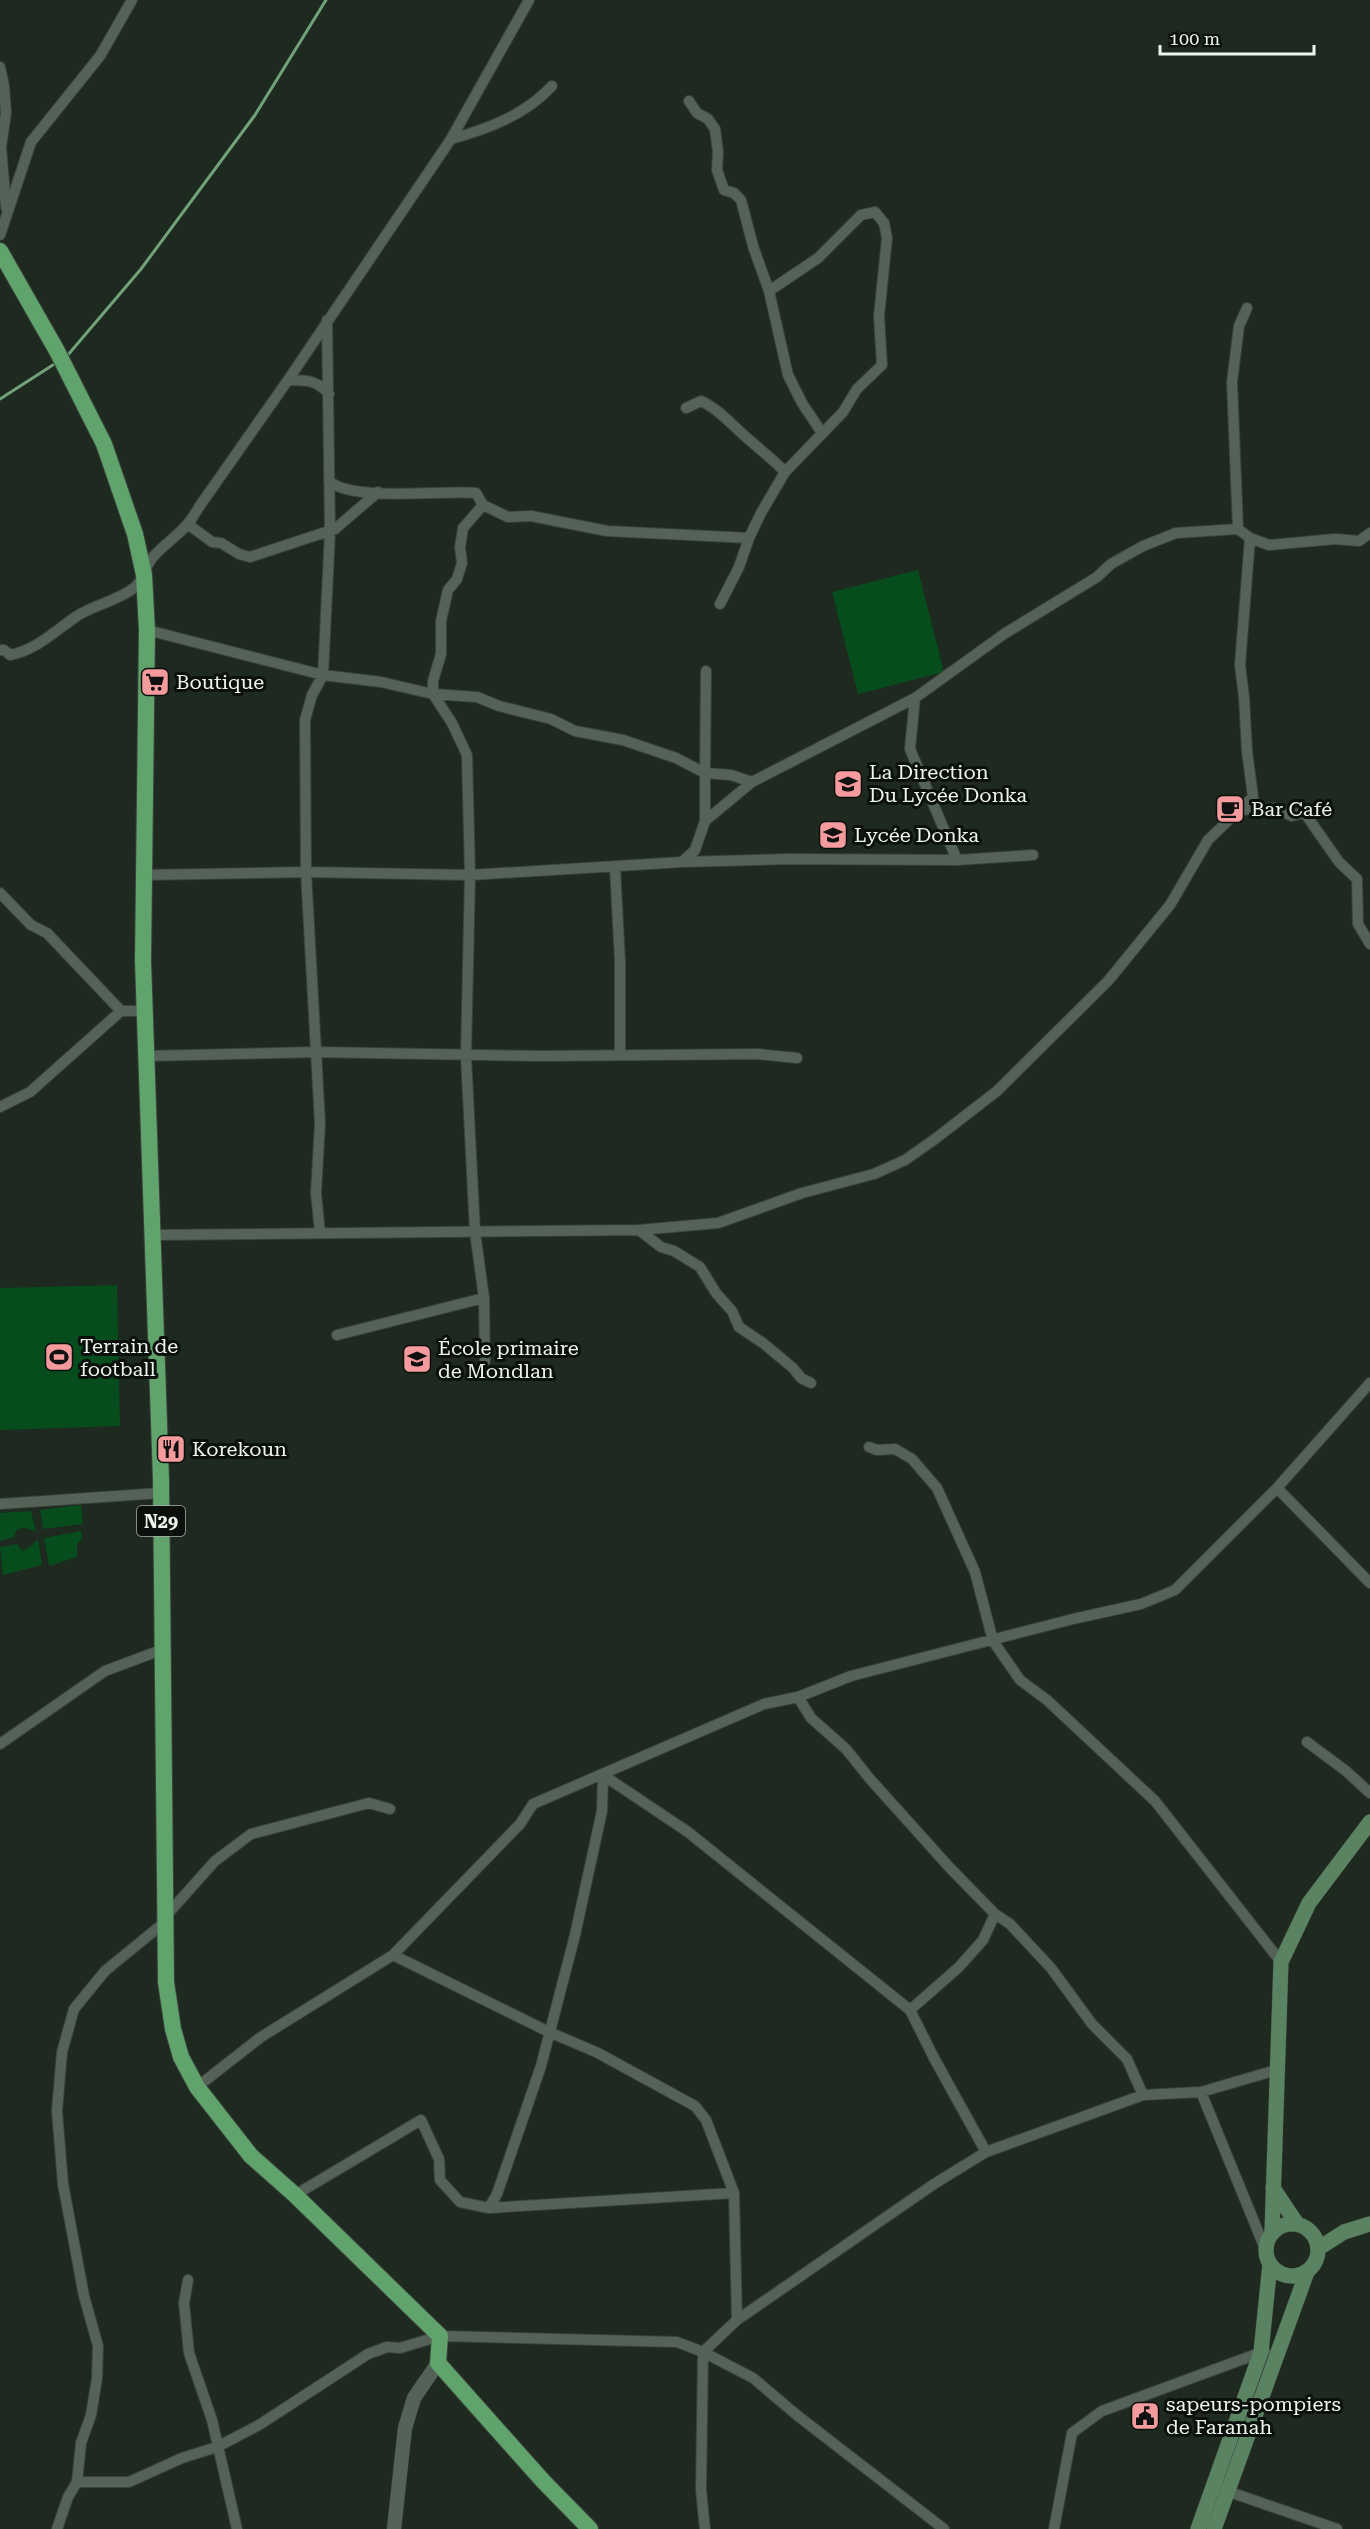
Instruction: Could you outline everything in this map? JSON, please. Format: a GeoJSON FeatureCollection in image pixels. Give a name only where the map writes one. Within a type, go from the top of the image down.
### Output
{"type":"FeatureCollection","features":[{"type":"Feature","properties":{"kind":"main road","name":"N29"},"geometry":{"type":"LineString","coordinates":[[0,251],[61,358],[104,444],[135,534],[144,575],[147,630],[143,875],[145,1011],[161,1493],[166,1982],[172,2029],[181,2057],[196,2086],[251,2156],[296,2195],[440,2336]]}},
{"type":"Feature","properties":{"kind":"main road"},"geometry":{"type":"LineString","coordinates":[[1272,2232],[1281,1962],[1309,1903],[1370,1822]]}},
{"type":"Feature","properties":{"kind":"main road"},"geometry":{"type":"LineString","coordinates":[[1214,2529],[1307,2272],[1316,2261],[1319,2248],[1314,2235],[1304,2227],[1273,2188]]}},
{"type":"Feature","properties":{"kind":"main road"},"geometry":{"type":"LineString","coordinates":[[1198,2529],[1261,2352],[1268,2238],[1272,2232],[1284,2224],[1344,2232]]}},
{"type":"Feature","properties":{"kind":"main road"},"geometry":{"type":"LineString","coordinates":[[1319,2248],[1344,2232],[1370,2224]]}},
{"type":"Feature","properties":{"kind":"main road"},"geometry":{"type":"LineString","coordinates":[[1268,2258],[1280,2273],[1287,2276],[1307,2272]]}},
{"type":"Feature","properties":{"kind":"main road"},"geometry":{"type":"LineString","coordinates":[[440,2336],[438,2363],[543,2481],[590,2529]]}},
{"type":"Feature","properties":{"kind":"street"},"geometry":{"type":"LineString","coordinates":[[0,235],[31,142],[100,56],[132,0]]}},
{"type":"Feature","properties":{"kind":"street"},"geometry":{"type":"LineString","coordinates":[[0,650],[10,655],[22,652],[64,628],[78,616],[123,595],[136,586],[152,558],[189,525],[199,507],[451,139],[529,0]]}},
{"type":"Feature","properties":{"kind":"street"},"geometry":{"type":"LineString","coordinates":[[0,67],[6,112],[1,147],[7,212]]}},
{"type":"Feature","properties":{"kind":"street"},"geometry":{"type":"LineString","coordinates":[[451,139],[491,128],[540,99],[552,86]]}},
{"type":"Feature","properties":{"kind":"street"},"geometry":{"type":"LineString","coordinates":[[689,101],[697,113],[708,119],[715,129],[718,152],[717,170],[724,190],[734,193],[741,200],[750,236],[769,291],[788,375],[802,403],[822,433]]}},
{"type":"Feature","properties":{"kind":"street"},"geometry":{"type":"LineString","coordinates":[[720,604],[739,567],[749,538],[785,472],[843,412],[857,389],[882,365],[879,316],[887,238],[884,224],[875,212],[861,215],[818,258],[769,291]]}},
{"type":"Feature","properties":{"kind":"street"},"geometry":{"type":"LineString","coordinates":[[1238,529],[1232,382],[1239,326],[1247,308]]}},
{"type":"Feature","properties":{"kind":"street"},"geometry":{"type":"LineString","coordinates":[[321,1233],[316,1193],[320,1123],[306,872],[305,720],[312,694],[323,675],[330,532],[330,394],[327,320]]}},
{"type":"Feature","properties":{"kind":"street"},"geometry":{"type":"LineString","coordinates":[[288,380],[309,380],[321,385],[330,394]]}},
{"type":"Feature","properties":{"kind":"street"},"geometry":{"type":"LineString","coordinates":[[686,408],[701,401],[714,406],[785,472]]}},
{"type":"Feature","properties":{"kind":"street"},"geometry":{"type":"LineString","coordinates":[[329,481],[335,487],[356,492],[476,493],[483,505],[508,517],[531,516],[607,531],[749,538]]}},
{"type":"Feature","properties":{"kind":"street"},"geometry":{"type":"LineString","coordinates":[[189,525],[212,542],[221,543],[239,554],[250,557],[281,545],[330,532],[378,492]]}},
{"type":"Feature","properties":{"kind":"street"},"geometry":{"type":"LineString","coordinates":[[483,505],[463,528],[460,547],[462,563],[457,579],[448,590],[441,621],[441,654],[433,681],[433,694],[452,723],[467,755],[470,875],[466,1056],[475,1232],[484,1298],[485,1361]]}},
{"type":"Feature","properties":{"kind":"street"},"geometry":{"type":"LineString","coordinates":[[705,821],[752,782],[915,698],[1004,634],[1143,546],[1176,533],[1238,529],[1250,538],[1269,545],[1335,539],[1359,541],[1370,533]]}},
{"type":"Feature","properties":{"kind":"street"},"geometry":{"type":"LineString","coordinates":[[154,1235],[639,1230],[717,1223],[802,1193],[874,1174],[905,1160],[996,1091],[1108,981],[1170,905],[1208,840],[1253,797],[1240,665],[1250,538]]}},
{"type":"Feature","properties":{"kind":"street"},"geometry":{"type":"LineString","coordinates":[[147,630],[323,675],[381,682],[433,694],[477,698],[551,719],[575,731],[623,740],[676,758],[705,773],[731,775],[752,782]]}},
{"type":"Feature","properties":{"kind":"street"},"geometry":{"type":"LineString","coordinates":[[682,862],[695,850],[705,821],[706,671]]}},
{"type":"Feature","properties":{"kind":"street"},"geometry":{"type":"LineString","coordinates":[[915,698],[910,749],[957,861]]}},
{"type":"Feature","properties":{"kind":"street"},"geometry":{"type":"LineString","coordinates":[[1240,810],[1275,808],[1292,816],[1304,812],[1339,862],[1357,879],[1358,924],[1370,944]]}},
{"type":"Feature","properties":{"kind":"street"},"geometry":{"type":"LineString","coordinates":[[143,875],[306,872],[470,875],[682,862],[787,859],[957,861],[1033,855]]}},
{"type":"Feature","properties":{"kind":"street"},"geometry":{"type":"LineString","coordinates":[[615,867],[620,963],[620,1055]]}},
{"type":"Feature","properties":{"kind":"street"},"geometry":{"type":"LineString","coordinates":[[0,893],[31,925],[55,941],[121,1011]]}},
{"type":"Feature","properties":{"kind":"street"},"geometry":{"type":"LineString","coordinates":[[0,1107],[30,1092],[121,1011],[145,1011]]}},
{"type":"Feature","properties":{"kind":"street"},"geometry":{"type":"LineString","coordinates":[[146,1056],[316,1052],[466,1056],[758,1054],[797,1058]]}},
{"type":"Feature","properties":{"kind":"street"},"geometry":{"type":"LineString","coordinates":[[639,1230],[661,1247],[674,1251],[700,1267],[716,1293],[732,1311],[739,1327],[763,1343],[793,1368],[801,1378],[811,1383]]}},
{"type":"Feature","properties":{"kind":"street"},"geometry":{"type":"LineString","coordinates":[[337,1335],[484,1298]]}},
{"type":"Feature","properties":{"kind":"street"},"geometry":{"type":"LineString","coordinates":[[196,2086],[261,2037],[393,1955],[520,1824],[533,1804],[603,1776],[764,1704],[798,1697],[851,1676],[1073,1619],[1141,1604],[1174,1590],[1277,1488],[1370,1383]]}},
{"type":"Feature","properties":{"kind":"street"},"geometry":{"type":"LineString","coordinates":[[869,1447],[877,1450],[895,1449],[912,1459],[938,1488],[975,1572],[993,1641],[1020,1680],[1047,1700],[1155,1801],[1281,1962]]}},
{"type":"Feature","properties":{"kind":"street"},"geometry":{"type":"LineString","coordinates":[[1277,1488],[1370,1583]]}},
{"type":"Feature","properties":{"kind":"street"},"geometry":{"type":"LineString","coordinates":[[0,1504],[161,1493]]}},
{"type":"Feature","properties":{"kind":"street"},"geometry":{"type":"LineString","coordinates":[[0,1744],[105,1671],[161,1650]]}},
{"type":"Feature","properties":{"kind":"street"},"geometry":{"type":"LineString","coordinates":[[798,1697],[811,1718],[846,1749],[870,1779],[995,1914],[1010,1924],[1051,1968],[1092,2024],[1127,2059],[1143,2095]]}},
{"type":"Feature","properties":{"kind":"street"},"geometry":{"type":"LineString","coordinates":[[1307,1742],[1346,1771],[1370,1793]]}},
{"type":"Feature","properties":{"kind":"street"},"geometry":{"type":"LineString","coordinates":[[603,1776],[688,1832],[910,2010],[986,2152]]}},
{"type":"Feature","properties":{"kind":"street"},"geometry":{"type":"LineString","coordinates":[[489,2208],[497,2194],[541,2066],[575,1935],[603,1811],[603,1776]]}},
{"type":"Feature","properties":{"kind":"street"},"geometry":{"type":"LineString","coordinates":[[57,2529],[68,2497],[77,2482],[81,2443],[91,2415],[97,2378],[98,2346],[84,2296],[63,2184],[57,2111],[62,2052],[74,2009],[105,1971],[165,1920],[214,1861],[251,1834],[369,1803],[390,1809]]}},
{"type":"Feature","properties":{"kind":"street"},"geometry":{"type":"LineString","coordinates":[[910,2010],[959,1967],[982,1940],[995,1914]]}},
{"type":"Feature","properties":{"kind":"street"},"geometry":{"type":"LineString","coordinates":[[393,1955],[549,2032],[598,2053],[695,2106],[706,2120],[734,2193],[737,2320]]}},
{"type":"Feature","properties":{"kind":"street"},"geometry":{"type":"LineString","coordinates":[[705,2529],[701,2490],[703,2352],[737,2320],[933,2184],[986,2152],[1143,2095],[1201,2092],[1276,2070]]}},
{"type":"Feature","properties":{"kind":"street"},"geometry":{"type":"LineString","coordinates":[[1201,2092],[1268,2258]]}},
{"type":"Feature","properties":{"kind":"street"},"geometry":{"type":"LineString","coordinates":[[296,2195],[421,2120],[440,2159],[440,2180],[460,2202],[489,2208],[734,2193]]}},
{"type":"Feature","properties":{"kind":"street"},"geometry":{"type":"LineString","coordinates":[[188,2280],[184,2303],[189,2353],[212,2420],[237,2529]]}},
{"type":"Feature","properties":{"kind":"street"},"geometry":{"type":"LineString","coordinates":[[77,2482],[129,2482],[182,2458],[217,2447],[259,2425],[368,2354],[387,2347],[400,2348],[440,2336],[677,2342],[703,2352],[753,2378],[798,2416],[944,2529]]}},
{"type":"Feature","properties":{"kind":"street"},"geometry":{"type":"LineString","coordinates":[[1054,2529],[1072,2433],[1102,2411],[1261,2352],[1278,2351]]}},
{"type":"Feature","properties":{"kind":"street"},"geometry":{"type":"LineString","coordinates":[[394,2529],[405,2428],[414,2398],[438,2363]]}},
{"type":"Feature","properties":{"kind":"street"},"geometry":{"type":"LineString","coordinates":[[1214,2486],[1337,2529]]}},
{"type":"Feature","properties":{"kind":"green space"},"geometry":{"type":"Polygon","coordinates":[[[918,570],[944,672],[858,694],[832,592],[918,570]]]}},
{"type":"Feature","properties":{"kind":"green space","name":"Terrain de football"},"geometry":{"type":"Polygon","coordinates":[[[117,1285],[120,1426],[0,1430],[0,1288],[117,1285]]]}},
{"type":"Feature","properties":{"kind":"green space"},"geometry":{"type":"Polygon","coordinates":[[[81,1505],[83,1524],[43,1529],[40,1510],[81,1505]]]}},
{"type":"Feature","properties":{"kind":"green space"},"geometry":{"type":"Polygon","coordinates":[[[31,1511],[36,1532],[24,1527],[17,1530],[14,1537],[0,1541],[0,1513],[31,1511]]]}},
{"type":"Feature","properties":{"kind":"green space"},"geometry":{"type":"Polygon","coordinates":[[[81,1531],[82,1539],[77,1544],[77,1557],[49,1566],[44,1538],[81,1531]]]}},
{"type":"Feature","properties":{"kind":"green space"},"geometry":{"type":"Polygon","coordinates":[[[38,1539],[42,1565],[3,1575],[0,1547],[17,1544],[22,1551],[38,1539]]]}},
{"type":"Feature","properties":{"kind":"waterway"},"geometry":{"type":"LineString","coordinates":[[67,356],[141,269],[255,115],[326,0]]}},
{"type":"Feature","properties":{"kind":"waterway"},"geometry":{"type":"LineString","coordinates":[[0,399],[56,363]]}},
{"type":"Feature","properties":{"kind":"place","name":"Boutique"},"geometry":{"type":"Point","coordinates":[155,682]}},
{"type":"Feature","properties":{"kind":"place","name":"La Direction Du Lycée Donka"},"geometry":{"type":"Point","coordinates":[848,784]}},
{"type":"Feature","properties":{"kind":"place","name":"Bar Café"},"geometry":{"type":"Point","coordinates":[1230,809]}},
{"type":"Feature","properties":{"kind":"place","name":"Lycée Donka"},"geometry":{"type":"Point","coordinates":[833,835]}},
{"type":"Feature","properties":{"kind":"place","name":"Terrain de football"},"geometry":{"type":"Point","coordinates":[59,1357]}},
{"type":"Feature","properties":{"kind":"place","name":"École primaire de Mondlan"},"geometry":{"type":"Point","coordinates":[417,1359]}},
{"type":"Feature","properties":{"kind":"place","name":"Korekoun"},"geometry":{"type":"Point","coordinates":[171,1449]}},
{"type":"Feature","properties":{"kind":"place","name":"sapeurs-pompiers de Faranah"},"geometry":{"type":"Point","coordinates":[1145,2416]}}]}
